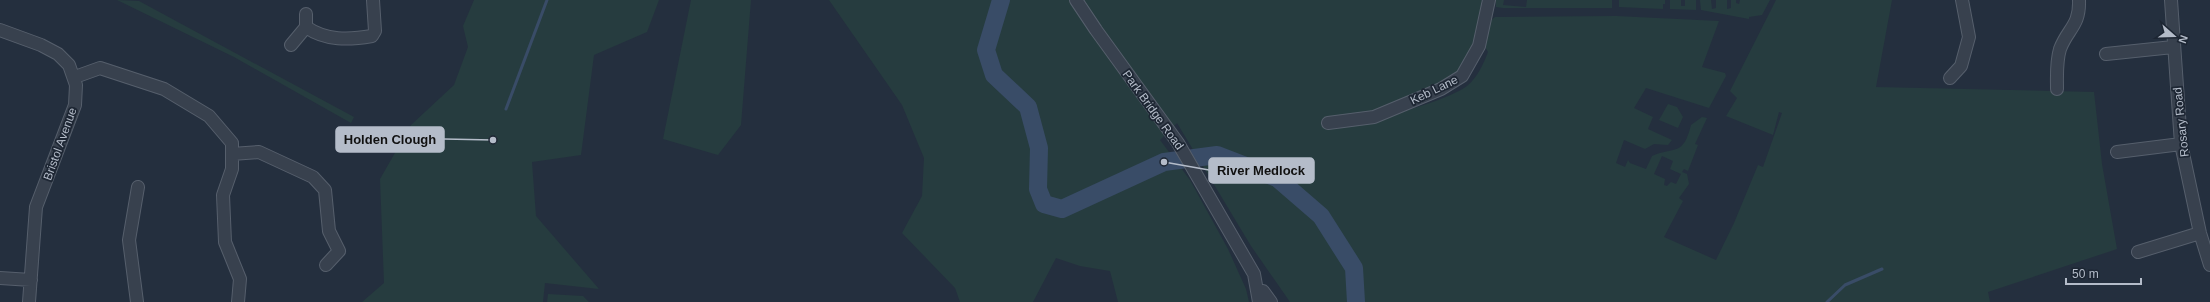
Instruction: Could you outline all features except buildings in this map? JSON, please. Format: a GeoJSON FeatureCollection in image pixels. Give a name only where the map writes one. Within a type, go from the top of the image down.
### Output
{"type":"FeatureCollection","features":[{"type":"Feature","properties":{"kind":"street"},"geometry":{"type":"LineString","coordinates":[[306,27],[319,34],[346,40],[372,36],[376,31],[374,0]]}},
{"type":"Feature","properties":{"kind":"street","name":"Park Bridge Road"},"geometry":{"type":"LineString","coordinates":[[1076,0],[1178,143],[1254,274],[1259,297]]}},
{"type":"Feature","properties":{"kind":"street","name":"Keb Lane"},"geometry":{"type":"LineString","coordinates":[[1328,123],[1374,117],[1441,89],[1462,76],[1479,46],[1489,0]]}},
{"type":"Feature","properties":{"kind":"street"},"geometry":{"type":"LineString","coordinates":[[1950,78],[1964,68],[1969,37],[1962,0]]}},
{"type":"Feature","properties":{"kind":"street"},"geometry":{"type":"LineString","coordinates":[[2057,90],[2057,58],[2061,47],[2078,20],[2079,0]]}},
{"type":"Feature","properties":{"kind":"street","name":"Rosary Road"},"geometry":{"type":"LineString","coordinates":[[2171,0],[2181,144],[2200,233],[2210,265]]}},
{"type":"Feature","properties":{"kind":"street"},"geometry":{"type":"LineString","coordinates":[[291,45],[306,27],[306,14]]}},
{"type":"Feature","properties":{"kind":"street","name":"Bristol Avenue"},"geometry":{"type":"LineString","coordinates":[[0,30],[58,54],[69,65],[75,77],[77,94],[36,206],[29,302]]}},
{"type":"Feature","properties":{"kind":"street"},"geometry":{"type":"LineString","coordinates":[[2106,54],[2174,47]]}},
{"type":"Feature","properties":{"kind":"street"},"geometry":{"type":"LineString","coordinates":[[75,77],[100,68],[164,89],[209,116],[232,143],[232,169],[222,195],[225,242],[240,279],[238,302]]}},
{"type":"Feature","properties":{"kind":"street"},"geometry":{"type":"LineString","coordinates":[[2117,152],[2181,144]]}},
{"type":"Feature","properties":{"kind":"street"},"geometry":{"type":"LineString","coordinates":[[232,154],[259,152],[313,177],[325,190],[330,231],[339,251],[326,265]]}},
{"type":"Feature","properties":{"kind":"street"},"geometry":{"type":"LineString","coordinates":[[137,302],[129,240],[138,187]]}},
{"type":"Feature","properties":{"kind":"street"},"geometry":{"type":"LineString","coordinates":[[2138,252],[2200,233]]}},
{"type":"Feature","properties":{"kind":"street"},"geometry":{"type":"LineString","coordinates":[[0,278],[30,280]]}},
{"type":"Feature","properties":{"kind":"street","name":"Park Bridge Road"},"geometry":{"type":"LineString","coordinates":[[1259,297],[1263,291],[1271,302]]}},
{"type":"Feature","properties":{"kind":"green space"},"geometry":{"type":"Polygon","coordinates":[[[117,0],[139,1],[354,117],[351,123],[234,57],[117,0]]]}},
{"type":"Feature","properties":{"kind":"green space"},"geometry":{"type":"Polygon","coordinates":[[[474,0],[659,0],[647,32],[594,55],[581,155],[532,162],[536,216],[599,289],[545,283],[543,302],[362,302],[384,283],[380,179],[411,125],[454,85],[468,47],[463,26],[474,0]]]}},
{"type":"Feature","properties":{"kind":"green space"},"geometry":{"type":"Polygon","coordinates":[[[691,0],[751,0],[741,125],[718,155],[663,139],[691,0]]]}},
{"type":"Feature","properties":{"kind":"green space"},"geometry":{"type":"Polygon","coordinates":[[[829,0],[1482,0],[1477,29],[1471,49],[1456,75],[1436,90],[1391,116],[1451,95],[1471,83],[1480,70],[1488,52],[1484,45],[1489,22],[1495,17],[1616,16],[1719,21],[1702,67],[1725,73],[1726,76],[1709,108],[1646,88],[1634,108],[1653,117],[1648,129],[1672,140],[1668,145],[1654,144],[1645,149],[1624,140],[1616,163],[1625,167],[1628,160],[1630,163],[1646,169],[1652,156],[1677,149],[1685,142],[1691,125],[1702,117],[1707,118],[1695,144],[1698,145],[1688,171],[1684,169],[1682,172],[1687,174],[1689,184],[1679,198],[1683,201],[1664,237],[1716,260],[1734,223],[1758,165],[1763,167],[1782,113],[1779,112],[1773,135],[1726,116],[1737,98],[1730,91],[1776,0],[1892,0],[1876,87],[2094,92],[2102,164],[2117,249],[1988,292],[1990,302],[1290,302],[1251,246],[1177,123],[1160,140],[1190,180],[1228,249],[1246,289],[1249,302],[1118,302],[1110,271],[1080,266],[1056,258],[1033,302],[960,302],[955,288],[902,233],[922,196],[924,158],[902,105],[829,0]],[[1662,156],[1654,174],[1665,179],[1664,185],[1667,186],[1671,182],[1676,184],[1681,174],[1670,169],[1673,161],[1662,156]]]}},
{"type":"Feature","properties":{"kind":"green space"},"geometry":{"type":"Polygon","coordinates":[[[1496,0],[1504,0],[1503,5],[1526,7],[1527,0],[1612,0],[1612,8],[1503,8],[1496,7],[1496,0]]]}},
{"type":"Feature","properties":{"kind":"green space"},"geometry":{"type":"Polygon","coordinates":[[[1619,0],[1665,0],[1665,4],[1663,4],[1663,9],[1619,7],[1619,0]]]}},
{"type":"Feature","properties":{"kind":"green space"},"geometry":{"type":"Polygon","coordinates":[[[1670,0],[1681,0],[1681,6],[1685,6],[1685,0],[1696,0],[1696,10],[1670,9],[1670,0]]]}},
{"type":"Feature","properties":{"kind":"green space"},"geometry":{"type":"Polygon","coordinates":[[[1700,0],[1711,0],[1712,9],[1716,8],[1716,0],[1727,0],[1727,9],[1731,8],[1731,0],[1736,0],[1736,3],[1739,4],[1740,0],[1770,0],[1762,15],[1749,17],[1749,19],[1701,10],[1700,0]]]}},
{"type":"Feature","properties":{"kind":"green space"},"geometry":{"type":"Polygon","coordinates":[[[1668,104],[1677,107],[1683,117],[1678,128],[1659,120],[1668,104]]]}},
{"type":"Feature","properties":{"kind":"green space"},"geometry":{"type":"Polygon","coordinates":[[[548,294],[583,296],[589,302],[547,302],[548,294]]]}},
{"type":"Feature","properties":{"kind":"waterway"},"geometry":{"type":"LineString","coordinates":[[506,109],[547,0]]}},
{"type":"Feature","properties":{"kind":"waterway"},"geometry":{"type":"LineString","coordinates":[[1001,0],[986,50],[994,75],[1028,107],[1039,148],[1038,189],[1044,204],[1062,209],[1164,162],[1217,155],[1277,178],[1321,216],[1354,268],[1356,302]]}},
{"type":"Feature","properties":{"kind":"waterway"},"geometry":{"type":"LineString","coordinates":[[1827,302],[1845,285],[1882,269]]}},
{"type":"Feature","properties":{"kind":"place","name":"Holden Clough"},"geometry":{"type":"Point","coordinates":[493,140]}},
{"type":"Feature","properties":{"kind":"place","name":"River Medlock"},"geometry":{"type":"Point","coordinates":[1164,162]}}]}
